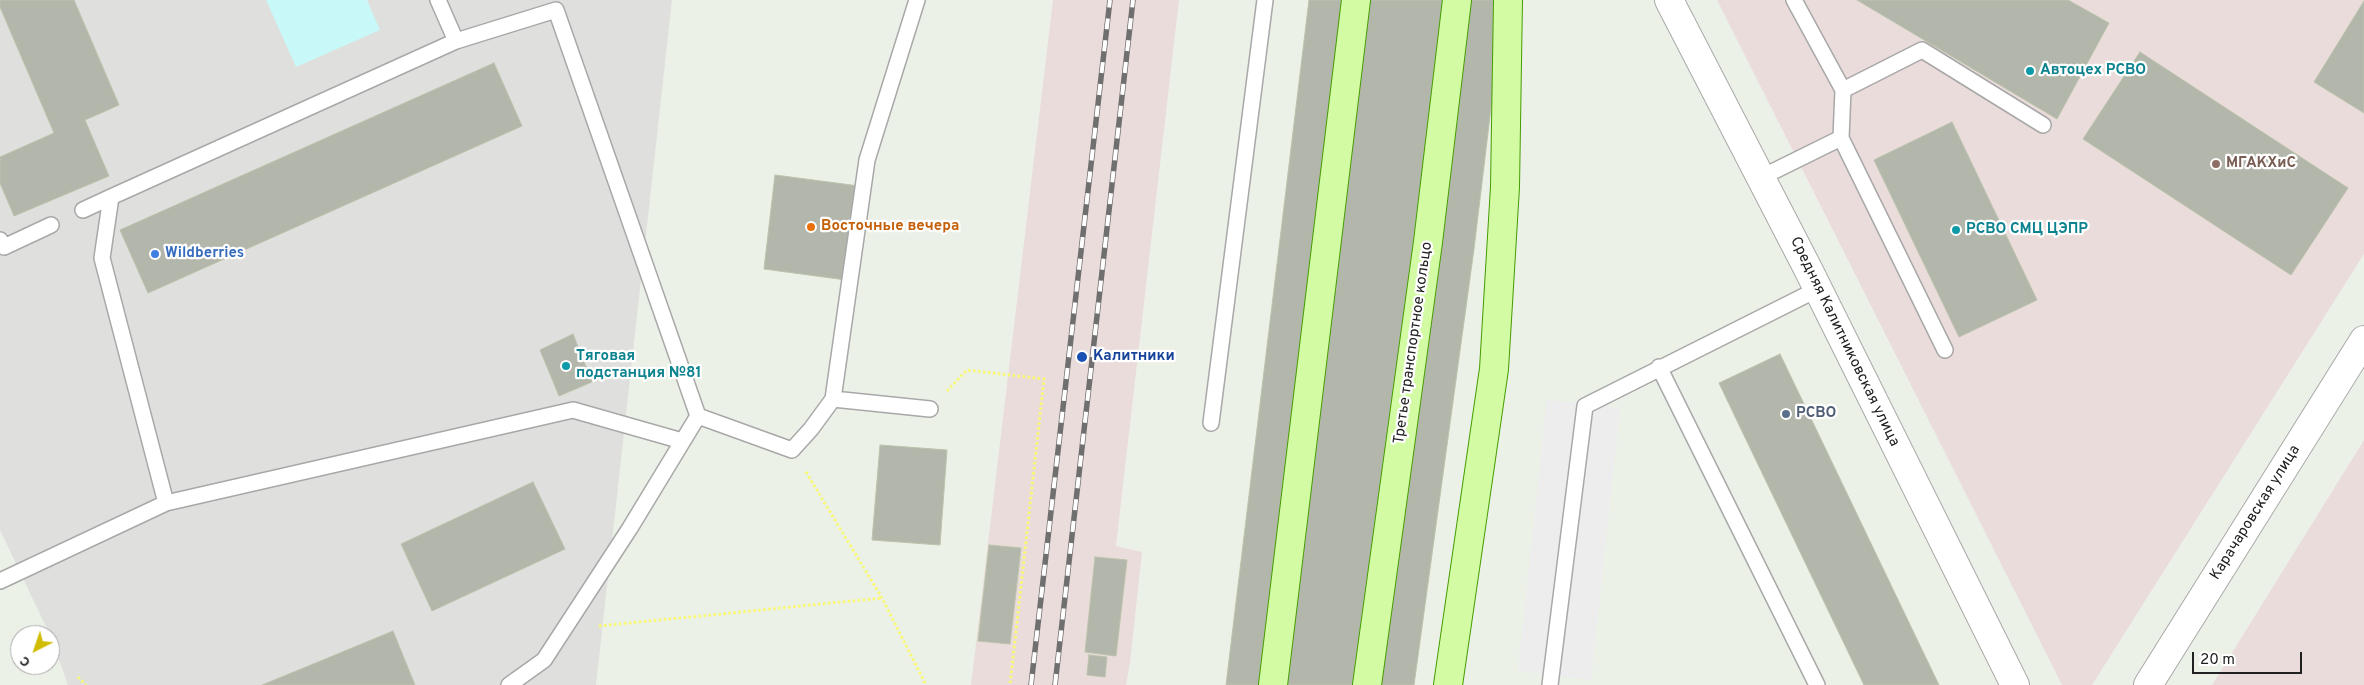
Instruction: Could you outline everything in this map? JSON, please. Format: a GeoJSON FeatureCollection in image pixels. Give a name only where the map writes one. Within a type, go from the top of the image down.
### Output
{"type":"FeatureCollection","features":[{"type":"Feature","properties":{"kind":"main road"},"geometry":{"type":"LineString","coordinates":[[1273,685],[1356,0]]}},
{"type":"Feature","properties":{"kind":"main road","name":"Третье транспортное кольцо"},"geometry":{"type":"LineString","coordinates":[[1367,685],[1427,252],[1457,0]]}},
{"type":"Feature","properties":{"kind":"main road"},"geometry":{"type":"LineString","coordinates":[[1448,685],[1494,369],[1505,187],[1508,0]]}},
{"type":"Feature","properties":{"kind":"street","name":"Средняя Калитниковская улица"},"geometry":{"type":"LineString","coordinates":[[1670,0],[1762,177],[2015,685]]}},
{"type":"Feature","properties":{"kind":"street","name":"Карачаровская улица"},"geometry":{"type":"LineString","coordinates":[[2148,685],[2364,340]]}},
{"type":"Feature","properties":{"kind":"lane"},"geometry":{"type":"LineString","coordinates":[[438,0],[456,41]]}},
{"type":"Feature","properties":{"kind":"lane"},"geometry":{"type":"LineString","coordinates":[[698,416],[792,450],[811,429],[832,400],[867,160],[917,0]]}},
{"type":"Feature","properties":{"kind":"lane"},"geometry":{"type":"LineString","coordinates":[[1211,423],[1265,0]]}},
{"type":"Feature","properties":{"kind":"lane"},"geometry":{"type":"LineString","coordinates":[[1794,0],[1843,90],[1841,138],[1946,350]]}},
{"type":"Feature","properties":{"kind":"lane"},"geometry":{"type":"LineString","coordinates":[[83,210],[456,41],[557,5],[698,416]]}},
{"type":"Feature","properties":{"kind":"lane"},"geometry":{"type":"LineString","coordinates":[[1843,90],[1922,50],[2043,125]]}},
{"type":"Feature","properties":{"kind":"lane"},"geometry":{"type":"LineString","coordinates":[[1762,177],[1841,138]]}},
{"type":"Feature","properties":{"kind":"lane"},"geometry":{"type":"LineString","coordinates":[[111,197],[102,258],[166,504]]}},
{"type":"Feature","properties":{"kind":"lane"},"geometry":{"type":"LineString","coordinates":[[0,240],[4,248],[51,226]]}},
{"type":"Feature","properties":{"kind":"lane"},"geometry":{"type":"LineString","coordinates":[[1550,685],[1585,406],[1659,367],[1818,289]]}},
{"type":"Feature","properties":{"kind":"lane"},"geometry":{"type":"LineString","coordinates":[[1659,367],[1817,685]]}},
{"type":"Feature","properties":{"kind":"lane"},"geometry":{"type":"LineString","coordinates":[[832,400],[930,409]]}},
{"type":"Feature","properties":{"kind":"lane"},"geometry":{"type":"LineString","coordinates":[[0,581],[166,504],[572,410],[682,441]]}},
{"type":"Feature","properties":{"kind":"lane"},"geometry":{"type":"LineString","coordinates":[[509,685],[544,660],[698,416]]}},
{"type":"Feature","properties":{"kind":"path"},"geometry":{"type":"LineString","coordinates":[[930,409],[967,370],[1044,379],[1010,685]]}},
{"type":"Feature","properties":{"kind":"path"},"geometry":{"type":"LineString","coordinates":[[792,450],[882,598],[926,685]]}},
{"type":"Feature","properties":{"kind":"path"},"geometry":{"type":"LineString","coordinates":[[564,629],[882,598]]}},
{"type":"Feature","properties":{"kind":"path"},"geometry":{"type":"LineString","coordinates":[[82,685],[78,678],[86,685]]}},
{"type":"Feature","properties":{"kind":"shaded area"},"geometry":{"type":"Polygon","coordinates":[[[0,0],[672,0],[596,685],[68,685],[60,663],[60,625],[45,625],[0,530],[0,0]]]}},
{"type":"Feature","properties":{"kind":"shaded area"},"geometry":{"type":"Polygon","coordinates":[[[266,0],[367,0],[380,30],[296,67],[266,0]]]}},
{"type":"Feature","properties":{"kind":"shaded area"},"geometry":{"type":"Polygon","coordinates":[[[1053,0],[1179,0],[1116,546],[1142,552],[1130,663],[1126,685],[971,685],[1053,0]]]}},
{"type":"Feature","properties":{"kind":"shaded area"},"geometry":{"type":"Polygon","coordinates":[[[1717,0],[2364,0],[2364,254],[2092,685],[2062,685],[1717,0]]]}},
{"type":"Feature","properties":{"kind":"shaded area"},"geometry":{"type":"Polygon","coordinates":[[[1547,400],[1620,408],[1591,680],[1518,671],[1547,400]]]}},
{"type":"Feature","properties":{"kind":"shaded area"},"geometry":{"type":"Polygon","coordinates":[[[2364,440],[2364,685],[2212,685],[2364,440]]]}},
{"type":"Feature","properties":{"kind":"building"},"geometry":{"type":"Polygon","coordinates":[[[0,0],[74,0],[119,105],[85,120],[109,176],[14,216],[0,183],[0,157],[54,133],[0,7],[0,0]]]}},
{"type":"Feature","properties":{"kind":"building"},"geometry":{"type":"Polygon","coordinates":[[[1309,0],[1504,0],[1474,249],[1414,685],[1226,685],[1309,0]]]}},
{"type":"Feature","properties":{"kind":"building","name":"Автоцех РСВО"},"geometry":{"type":"Polygon","coordinates":[[[1857,0],[2068,0],[2109,23],[2057,119],[1857,0]]]}},
{"type":"Feature","properties":{"kind":"building"},"geometry":{"type":"Polygon","coordinates":[[[2364,1],[2364,113],[2314,82],[2364,1]]]}},
{"type":"Feature","properties":{"kind":"building","name":"МГАКХиС"},"geometry":{"type":"Polygon","coordinates":[[[2140,52],[2348,188],[2291,275],[2083,139],[2140,52]]]}},
{"type":"Feature","properties":{"kind":"building"},"geometry":{"type":"Polygon","coordinates":[[[494,63],[522,126],[148,293],[120,230],[494,63]]]}},
{"type":"Feature","properties":{"kind":"building","name":"РСВО СМЦ ЦЭПР"},"geometry":{"type":"Polygon","coordinates":[[[1952,122],[2037,300],[1959,337],[1874,160],[1952,122]]]}},
{"type":"Feature","properties":{"kind":"building","name":"Восточные вечера"},"geometry":{"type":"Polygon","coordinates":[[[775,175],[859,186],[846,280],[764,269],[775,175]]]}},
{"type":"Feature","properties":{"kind":"building","name":"Тяговая подстанция №81"},"geometry":{"type":"Polygon","coordinates":[[[573,334],[592,382],[559,396],[540,350],[573,334]]]}},
{"type":"Feature","properties":{"kind":"building"},"geometry":{"type":"Polygon","coordinates":[[[1780,354],[1939,685],[1864,685],[1739,425],[1719,383],[1780,354]]]}},
{"type":"Feature","properties":{"kind":"building"},"geometry":{"type":"Polygon","coordinates":[[[880,445],[947,450],[940,545],[872,540],[880,445]]]}},
{"type":"Feature","properties":{"kind":"building"},"geometry":{"type":"Polygon","coordinates":[[[533,482],[565,549],[432,611],[401,544],[533,482]]]}},
{"type":"Feature","properties":{"kind":"building"},"geometry":{"type":"Polygon","coordinates":[[[989,545],[1021,548],[1010,644],[978,641],[989,545]]]}},
{"type":"Feature","properties":{"kind":"building"},"geometry":{"type":"Polygon","coordinates":[[[1095,557],[1127,560],[1116,656],[1085,652],[1095,557]]]}},
{"type":"Feature","properties":{"kind":"building"},"geometry":{"type":"Polygon","coordinates":[[[393,631],[415,685],[262,685],[323,660],[393,631]]]}},
{"type":"Feature","properties":{"kind":"building"},"geometry":{"type":"Polygon","coordinates":[[[1089,655],[1107,657],[1105,677],[1087,675],[1089,655]]]}},
{"type":"Feature","properties":{"kind":"railway"},"geometry":{"type":"LineString","coordinates":[[1031,685],[1110,0]]}},
{"type":"Feature","properties":{"kind":"railway"},"geometry":{"type":"LineString","coordinates":[[1055,685],[1133,0]]}},
{"type":"Feature","properties":{"kind":"place","name":"Автоцех РСВО"},"geometry":{"type":"Point","coordinates":[2030,71]}},
{"type":"Feature","properties":{"kind":"place","name":"МГАКХиС"},"geometry":{"type":"Point","coordinates":[2216,164]}},
{"type":"Feature","properties":{"kind":"place","name":"Восточные вечера"},"geometry":{"type":"Point","coordinates":[811,227]}},
{"type":"Feature","properties":{"kind":"place","name":"РСВО СМЦ ЦЭПР"},"geometry":{"type":"Point","coordinates":[1956,230]}},
{"type":"Feature","properties":{"kind":"place","name":"Wildberries"},"geometry":{"type":"Point","coordinates":[155,254]}},
{"type":"Feature","properties":{"kind":"place","name":"Калитники"},"geometry":{"type":"Point","coordinates":[1082,357]}},
{"type":"Feature","properties":{"kind":"place","name":"Тяговая подстанция №81"},"geometry":{"type":"Point","coordinates":[566,366]}},
{"type":"Feature","properties":{"kind":"place","name":"РСВО"},"geometry":{"type":"Point","coordinates":[1786,414]}}]}
